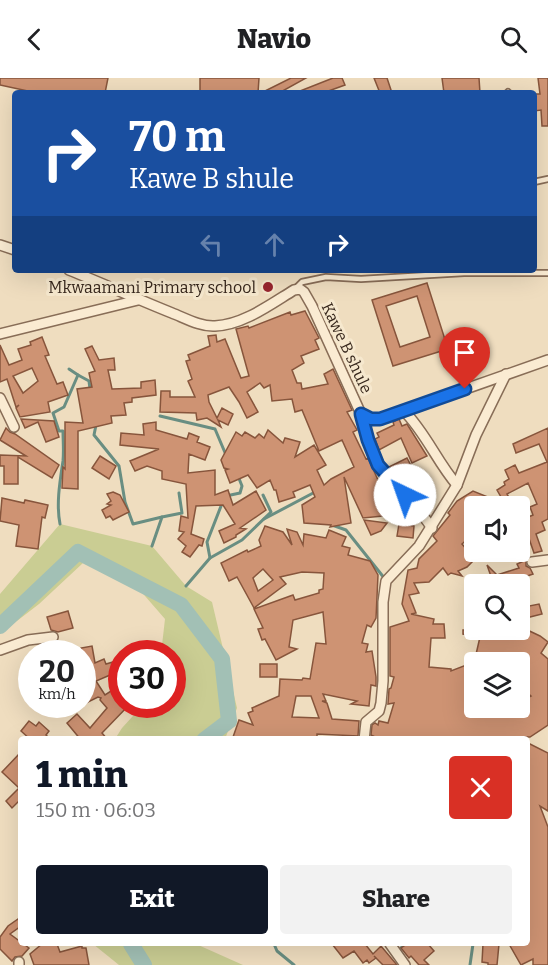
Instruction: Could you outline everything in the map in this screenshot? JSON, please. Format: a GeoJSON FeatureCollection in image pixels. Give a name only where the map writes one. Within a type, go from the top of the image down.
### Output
{"type":"FeatureCollection","features":[{"type":"Feature","properties":{"kind":"street"},"geometry":{"type":"LineString","coordinates":[[77,273],[202,325],[230,324],[257,312],[294,290]]}},
{"type":"Feature","properties":{"kind":"street","name":"Kawe B shule"},"geometry":{"type":"LineString","coordinates":[[294,290],[300,289],[304,292],[361,414],[371,419],[380,419],[548,360]]}},
{"type":"Feature","properties":{"kind":"street"},"geometry":{"type":"LineString","coordinates":[[0,334],[138,300]]}},
{"type":"Feature","properties":{"kind":"street"},"geometry":{"type":"LineString","coordinates":[[364,736],[366,722],[379,711],[381,702],[383,602],[386,581],[419,546],[458,485],[476,435],[506,374]]}},
{"type":"Feature","properties":{"kind":"street"},"geometry":{"type":"LineString","coordinates":[[0,399],[14,427]]}},
{"type":"Feature","properties":{"kind":"street"},"geometry":{"type":"LineString","coordinates":[[404,411],[415,422],[437,458],[458,485]]}},
{"type":"Feature","properties":{"kind":"street"},"geometry":{"type":"LineString","coordinates":[[361,414],[378,465],[419,510],[432,528]]}},
{"type":"Feature","properties":{"kind":"street"},"geometry":{"type":"LineString","coordinates":[[532,562],[548,560]]}},
{"type":"Feature","properties":{"kind":"street"},"geometry":{"type":"LineString","coordinates":[[0,650],[28,640],[52,637]]}},
{"type":"Feature","properties":{"kind":"street"},"geometry":{"type":"LineString","coordinates":[[391,946],[405,965]]}},
{"type":"Feature","properties":{"kind":"lane"},"geometry":{"type":"LineString","coordinates":[[294,290],[302,282],[326,276],[361,279],[464,273],[548,273]]}},
{"type":"Feature","properties":{"kind":"green space"},"geometry":{"type":"Polygon","coordinates":[[[60,524],[152,546],[186,586],[212,602],[237,708],[226,736],[117,736],[131,718],[186,718],[186,640],[163,640],[165,619],[132,581],[83,563],[39,604],[0,634],[0,594],[60,524]]]}},
{"type":"Feature","properties":{"kind":"green space"},"geometry":{"type":"Polygon","coordinates":[[[95,946],[200,946],[243,965],[119,965],[95,946]]]}},
{"type":"Feature","properties":{"kind":"building"},"geometry":{"type":"Polygon","coordinates":[[[0,78],[108,78],[106,90],[23,90],[0,85],[0,78]]]}},
{"type":"Feature","properties":{"kind":"building"},"geometry":{"type":"Polygon","coordinates":[[[200,78],[259,78],[258,90],[200,90],[200,78]]]}},
{"type":"Feature","properties":{"kind":"building"},"geometry":{"type":"Polygon","coordinates":[[[291,78],[306,78],[284,90],[267,90],[291,78]]]}},
{"type":"Feature","properties":{"kind":"building"},"geometry":{"type":"Polygon","coordinates":[[[333,78],[342,78],[345,85],[331,90],[303,90],[333,78]]]}},
{"type":"Feature","properties":{"kind":"building"},"geometry":{"type":"Polygon","coordinates":[[[374,78],[387,78],[391,90],[379,90],[374,78]]]}},
{"type":"Feature","properties":{"kind":"building"},"geometry":{"type":"Polygon","coordinates":[[[442,78],[479,78],[480,90],[444,90],[442,78]]]}},
{"type":"Feature","properties":{"kind":"building"},"geometry":{"type":"Polygon","coordinates":[[[538,78],[548,78],[548,126],[542,126],[541,110],[537,111],[537,94],[540,94],[538,78]]]}},
{"type":"Feature","properties":{"kind":"building"},"geometry":{"type":"Polygon","coordinates":[[[427,283],[448,349],[393,366],[372,300],[427,283]],[[417,296],[386,306],[400,347],[430,337],[417,296]]]}},
{"type":"Feature","properties":{"kind":"building"},"geometry":{"type":"Polygon","coordinates":[[[305,311],[319,338],[315,340],[319,349],[301,356],[304,363],[292,370],[297,383],[301,383],[302,389],[328,384],[324,374],[333,369],[352,410],[347,412],[357,430],[353,432],[366,459],[368,458],[378,480],[381,478],[385,483],[391,498],[398,496],[402,502],[393,515],[363,518],[344,477],[351,523],[330,527],[331,525],[304,523],[302,505],[315,497],[310,485],[293,492],[295,497],[279,502],[270,480],[257,488],[248,475],[230,483],[225,470],[228,469],[224,468],[221,460],[236,432],[242,436],[245,432],[255,438],[259,434],[264,438],[268,430],[283,443],[285,438],[300,442],[295,457],[314,445],[326,465],[317,470],[324,485],[354,467],[342,440],[319,451],[302,410],[295,412],[292,399],[272,401],[270,385],[264,388],[260,383],[247,392],[258,412],[247,418],[229,387],[208,395],[217,418],[222,408],[233,414],[228,425],[218,420],[221,427],[207,418],[197,420],[196,413],[160,412],[161,391],[170,391],[170,397],[195,397],[188,381],[192,379],[186,361],[190,360],[188,355],[210,346],[208,336],[216,335],[217,342],[225,339],[241,378],[249,376],[236,329],[248,326],[249,328],[290,312],[291,315],[305,311]]]}},
{"type":"Feature","properties":{"kind":"building"},"geometry":{"type":"Polygon","coordinates":[[[42,337],[49,355],[45,356],[57,384],[63,382],[68,395],[48,402],[50,412],[20,417],[16,408],[19,405],[16,407],[7,379],[0,382],[0,345],[9,365],[22,360],[18,349],[31,345],[30,342],[42,337]],[[32,368],[13,376],[23,393],[38,381],[32,368]]]}},
{"type":"Feature","properties":{"kind":"building"},"geometry":{"type":"Polygon","coordinates":[[[92,346],[99,360],[114,358],[115,370],[108,370],[112,389],[141,388],[141,382],[155,380],[156,395],[132,398],[132,402],[124,403],[126,415],[111,416],[112,423],[78,431],[78,489],[62,488],[63,467],[65,469],[65,422],[83,423],[77,389],[92,387],[89,373],[95,371],[85,349],[92,346]]]}},
{"type":"Feature","properties":{"kind":"building"},"geometry":{"type":"Polygon","coordinates":[[[21,419],[54,421],[59,437],[46,442],[38,422],[25,428],[21,419]]]}},
{"type":"Feature","properties":{"kind":"building"},"geometry":{"type":"Polygon","coordinates":[[[399,419],[402,426],[407,424],[427,456],[412,463],[401,438],[379,450],[375,439],[379,437],[377,433],[394,425],[393,422],[399,419]]]}},
{"type":"Feature","properties":{"kind":"building"},"geometry":{"type":"Polygon","coordinates":[[[156,422],[156,430],[187,439],[189,433],[199,437],[197,442],[210,447],[205,460],[189,454],[188,473],[215,470],[215,495],[228,490],[233,505],[256,491],[266,510],[240,528],[246,529],[236,537],[224,543],[219,531],[235,524],[223,505],[196,506],[191,534],[204,539],[202,546],[199,545],[190,557],[182,552],[186,546],[178,539],[184,532],[179,531],[181,516],[188,518],[186,484],[162,479],[162,471],[147,466],[135,471],[130,461],[159,449],[120,445],[121,433],[144,435],[143,424],[156,422]]]}},
{"type":"Feature","properties":{"kind":"building"},"geometry":{"type":"Polygon","coordinates":[[[6,428],[59,465],[52,478],[18,457],[18,484],[4,484],[4,466],[0,466],[0,455],[26,456],[0,440],[6,428]]]}},
{"type":"Feature","properties":{"kind":"building"},"geometry":{"type":"Polygon","coordinates":[[[548,428],[548,519],[542,522],[545,530],[536,534],[542,551],[534,553],[530,541],[530,516],[533,515],[530,507],[537,504],[528,483],[507,494],[508,496],[500,496],[497,490],[509,479],[505,470],[515,465],[519,473],[547,462],[539,444],[516,453],[513,444],[548,428]]]}},
{"type":"Feature","properties":{"kind":"building"},"geometry":{"type":"Polygon","coordinates":[[[100,456],[116,466],[109,479],[92,468],[100,456]]]}},
{"type":"Feature","properties":{"kind":"building"},"geometry":{"type":"Polygon","coordinates":[[[407,458],[414,471],[407,475],[404,468],[394,472],[389,467],[407,458]]]}},
{"type":"Feature","properties":{"kind":"building"},"geometry":{"type":"Polygon","coordinates":[[[473,491],[485,496],[465,496],[473,491]]]}},
{"type":"Feature","properties":{"kind":"building"},"geometry":{"type":"Polygon","coordinates":[[[113,492],[120,495],[129,512],[113,520],[110,516],[106,518],[102,510],[111,505],[107,504],[111,501],[107,494],[113,492]]]}},
{"type":"Feature","properties":{"kind":"building"},"geometry":{"type":"Polygon","coordinates":[[[464,497],[464,542],[462,544],[464,562],[472,562],[458,571],[462,576],[451,573],[448,575],[443,568],[429,582],[414,583],[419,593],[409,595],[416,613],[411,614],[434,619],[433,624],[444,624],[445,638],[431,638],[429,667],[451,669],[451,671],[464,666],[464,718],[530,718],[530,652],[477,652],[479,640],[530,640],[530,631],[540,636],[548,642],[541,653],[548,659],[548,725],[530,737],[371,735],[372,725],[375,723],[378,725],[379,721],[388,723],[394,703],[388,704],[389,689],[394,677],[390,676],[390,627],[409,621],[402,604],[408,570],[417,568],[419,559],[437,541],[433,536],[450,515],[448,513],[457,501],[464,497]]]}},
{"type":"Feature","properties":{"kind":"building"},"geometry":{"type":"Polygon","coordinates":[[[2,498],[48,505],[45,518],[42,517],[38,549],[16,546],[19,525],[0,521],[2,498]]]}},
{"type":"Feature","properties":{"kind":"building"},"geometry":{"type":"Polygon","coordinates":[[[364,520],[387,523],[381,531],[371,535],[364,520]]]}},
{"type":"Feature","properties":{"kind":"building"},"geometry":{"type":"Polygon","coordinates":[[[399,524],[414,526],[413,538],[397,536],[399,524]]]}},
{"type":"Feature","properties":{"kind":"building"},"geometry":{"type":"Polygon","coordinates":[[[265,526],[283,532],[292,545],[287,529],[297,532],[303,545],[304,534],[326,538],[329,530],[346,537],[342,546],[350,548],[348,555],[370,561],[378,575],[376,618],[371,627],[367,625],[362,643],[368,644],[366,652],[372,651],[376,677],[376,686],[371,685],[369,706],[351,704],[357,701],[323,694],[326,701],[322,701],[327,703],[332,719],[359,721],[358,736],[317,734],[317,736],[233,736],[239,720],[253,725],[248,713],[253,711],[252,708],[279,696],[280,679],[310,679],[316,643],[326,644],[323,612],[293,620],[289,647],[297,649],[276,660],[265,639],[262,640],[258,629],[263,628],[254,609],[293,595],[295,600],[319,593],[319,590],[323,589],[324,573],[302,572],[280,577],[286,584],[254,608],[237,577],[229,581],[221,563],[261,546],[259,540],[265,526]],[[263,569],[253,578],[258,591],[273,580],[263,569]],[[296,696],[292,717],[319,718],[311,696],[296,696]]]}},
{"type":"Feature","properties":{"kind":"building"},"geometry":{"type":"Polygon","coordinates":[[[526,562],[526,566],[533,574],[500,574],[519,568],[517,564],[526,562]]]}},
{"type":"Feature","properties":{"kind":"building"},"geometry":{"type":"Polygon","coordinates":[[[487,565],[496,574],[490,574],[487,565]]]}},
{"type":"Feature","properties":{"kind":"building"},"geometry":{"type":"Polygon","coordinates":[[[539,604],[542,614],[530,617],[530,606],[539,604]]]}},
{"type":"Feature","properties":{"kind":"building"},"geometry":{"type":"Polygon","coordinates":[[[68,611],[73,628],[58,632],[51,630],[47,617],[68,611]]]}},
{"type":"Feature","properties":{"kind":"building"},"geometry":{"type":"Polygon","coordinates":[[[104,659],[106,664],[108,663],[108,676],[96,681],[96,663],[104,659]]]}},
{"type":"Feature","properties":{"kind":"building"},"geometry":{"type":"Polygon","coordinates":[[[260,664],[277,664],[277,677],[260,677],[260,664]]]}},
{"type":"Feature","properties":{"kind":"building"},"geometry":{"type":"Polygon","coordinates":[[[96,681],[105,695],[108,693],[108,718],[116,718],[102,733],[105,736],[78,736],[67,723],[73,718],[81,718],[90,728],[107,708],[98,697],[96,698],[96,681]]]}},
{"type":"Feature","properties":{"kind":"building"},"geometry":{"type":"Polygon","coordinates":[[[29,721],[36,726],[39,722],[49,731],[47,736],[27,736],[21,731],[29,721]]]}},
{"type":"Feature","properties":{"kind":"building"},"geometry":{"type":"Polygon","coordinates":[[[530,744],[548,753],[548,811],[540,806],[548,827],[548,965],[533,965],[533,959],[521,965],[510,946],[530,946],[530,744]]]}},
{"type":"Feature","properties":{"kind":"building"},"geometry":{"type":"Polygon","coordinates":[[[18,755],[18,787],[2,772],[18,755]]]}},
{"type":"Feature","properties":{"kind":"building"},"geometry":{"type":"Polygon","coordinates":[[[18,789],[18,802],[12,808],[6,801],[18,789]]]}},
{"type":"Feature","properties":{"kind":"building"},"geometry":{"type":"Polygon","coordinates":[[[18,919],[18,928],[10,934],[18,940],[18,946],[29,948],[22,956],[15,957],[12,961],[0,949],[0,937],[8,926],[18,919]]]}},
{"type":"Feature","properties":{"kind":"building"},"geometry":{"type":"Polygon","coordinates":[[[40,946],[58,946],[60,952],[82,946],[86,948],[89,965],[34,965],[30,954],[40,946]]]}},
{"type":"Feature","properties":{"kind":"building"},"geometry":{"type":"Polygon","coordinates":[[[334,946],[367,946],[373,954],[381,946],[397,965],[383,965],[376,958],[369,963],[367,960],[363,963],[354,951],[343,958],[334,946]]]}},
{"type":"Feature","properties":{"kind":"building"},"geometry":{"type":"Polygon","coordinates":[[[430,946],[434,951],[424,960],[429,965],[419,965],[401,948],[430,946]]]}},
{"type":"Feature","properties":{"kind":"building"},"geometry":{"type":"Polygon","coordinates":[[[483,946],[499,946],[497,965],[482,962],[483,946]]]}},
{"type":"Feature","properties":{"kind":"waterway"},"geometry":{"type":"LineString","coordinates":[[60,524],[58,501],[63,457],[63,431],[59,431],[53,413],[64,407],[78,375],[69,369]]}},
{"type":"Feature","properties":{"kind":"waterway"},"geometry":{"type":"LineString","coordinates":[[78,375],[89,381],[90,389]]}},
{"type":"Feature","properties":{"kind":"waterway"},"geometry":{"type":"LineString","coordinates":[[160,416],[215,429],[226,455]]}},
{"type":"Feature","properties":{"kind":"waterway"},"geometry":{"type":"LineString","coordinates":[[96,425],[94,435],[119,466],[125,502],[133,524],[162,517]]}},
{"type":"Feature","properties":{"kind":"waterway"},"geometry":{"type":"LineString","coordinates":[[226,496],[240,493],[242,486],[238,476]]}},
{"type":"Feature","properties":{"kind":"waterway"},"geometry":{"type":"LineString","coordinates":[[264,519],[315,492]]}},
{"type":"Feature","properties":{"kind":"waterway"},"geometry":{"type":"LineString","coordinates":[[152,546],[162,517],[182,513],[179,493]]}},
{"type":"Feature","properties":{"kind":"waterway"},"geometry":{"type":"LineString","coordinates":[[210,558],[242,540],[271,512],[263,495]]}},
{"type":"Feature","properties":{"kind":"waterway"},"geometry":{"type":"LineString","coordinates":[[186,586],[210,558],[207,542],[223,501]]}},
{"type":"Feature","properties":{"kind":"waterway"},"geometry":{"type":"LineString","coordinates":[[332,525],[346,530],[385,579]]}},
{"type":"Feature","properties":{"kind":"waterway"},"geometry":{"type":"LineString","coordinates":[[0,626],[78,552],[181,605],[222,659],[229,721],[209,736]]}},
{"type":"Feature","properties":{"kind":"waterway"},"geometry":{"type":"LineString","coordinates":[[132,946],[144,965]]}},
{"type":"Feature","properties":{"kind":"waterway"},"geometry":{"type":"LineString","coordinates":[[275,946],[277,951],[294,965]]}},
{"type":"Feature","properties":{"kind":"waterway"},"geometry":{"type":"LineString","coordinates":[[398,951],[403,946]]}},
{"type":"Feature","properties":{"kind":"waterway"},"geometry":{"type":"LineString","coordinates":[[470,965],[473,946]]}},
{"type":"Feature","properties":{"kind":"place","name":"Mkwaamani Primary school"},"geometry":{"type":"Point","coordinates":[268,287]}},
{"type":"Feature","properties":{"kind":"route"},"geometry":{"type":"LineString","coordinates":[[405,495],[378,465],[361,414],[371,419],[380,419],[465,389]]}}]}
